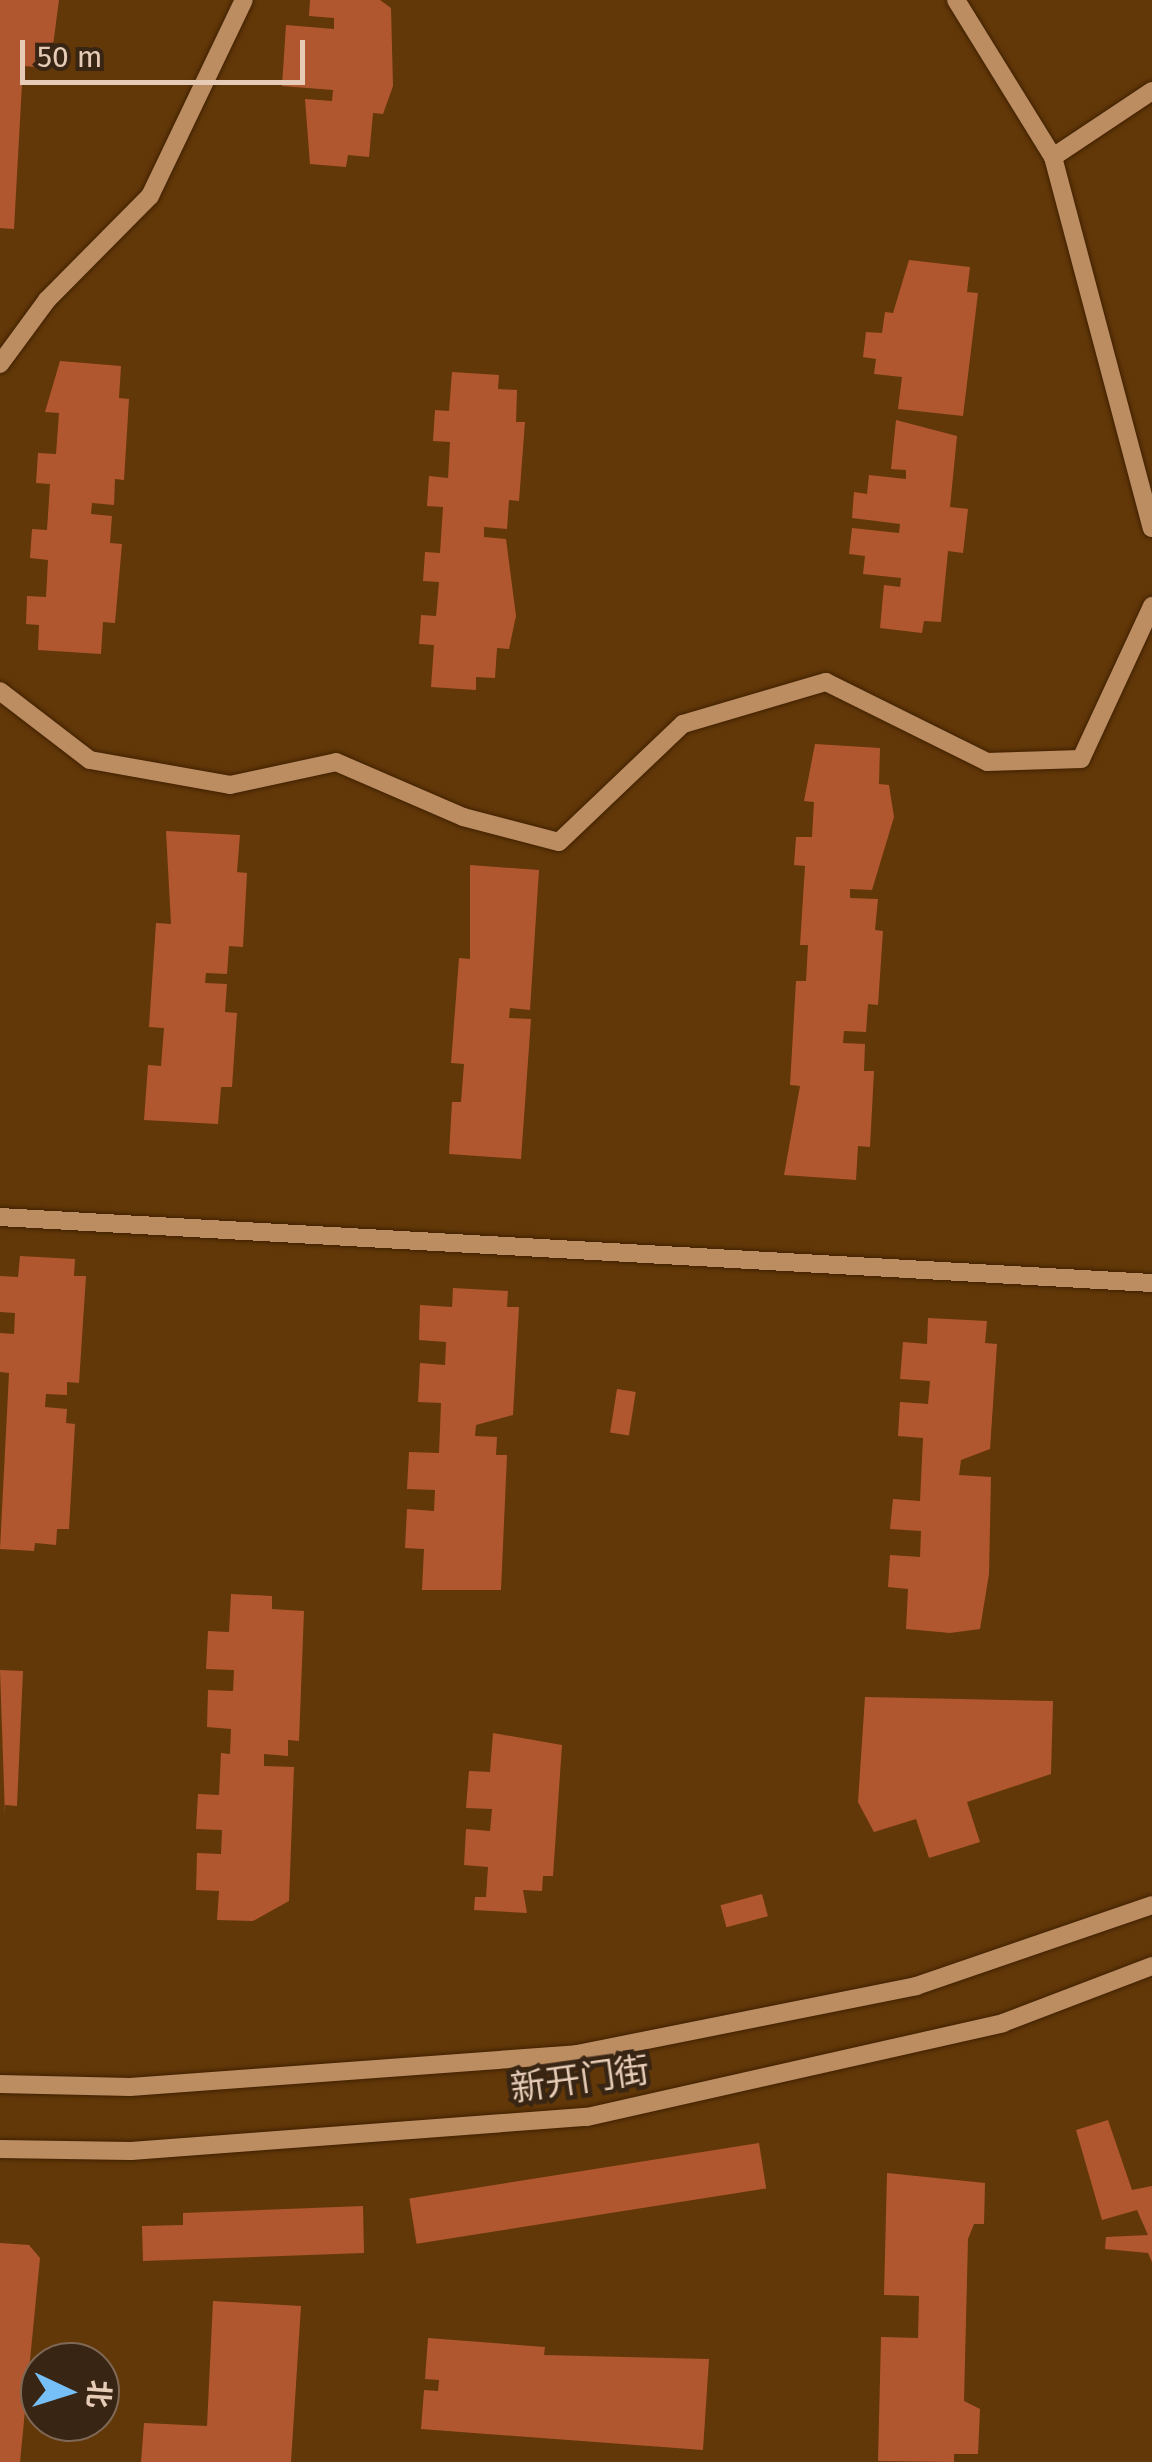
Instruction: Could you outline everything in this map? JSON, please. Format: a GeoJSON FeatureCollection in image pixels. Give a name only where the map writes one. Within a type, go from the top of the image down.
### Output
{"type":"FeatureCollection","features":[{"type":"Feature","properties":{"kind":"street"},"geometry":{"type":"LineString","coordinates":[[0,364],[47,300],[150,196],[244,0]]}},
{"type":"Feature","properties":{"kind":"street"},"geometry":{"type":"LineString","coordinates":[[956,0],[1053,157],[1152,528]]}},
{"type":"Feature","properties":{"kind":"street"},"geometry":{"type":"LineString","coordinates":[[1053,157],[1152,91]]}},
{"type":"Feature","properties":{"kind":"street"},"geometry":{"type":"LineString","coordinates":[[0,691],[90,760],[230,785],[336,762],[464,817],[559,842],[683,724],[826,682],[986,762],[1081,758],[1152,606]]}},
{"type":"Feature","properties":{"kind":"street"},"geometry":{"type":"LineString","coordinates":[[0,1217],[1152,1283]]}},
{"type":"Feature","properties":{"kind":"street","name":"新开门街"},"geometry":{"type":"LineString","coordinates":[[0,2084],[130,2086],[577,2054],[916,1986],[1152,1905]]}},
{"type":"Feature","properties":{"kind":"street","name":"新开门街"},"geometry":{"type":"LineString","coordinates":[[0,2148],[132,2151],[586,2118],[1004,2023],[1152,1966]]}},
{"type":"Feature","properties":{"kind":"building"},"geometry":{"type":"Polygon","coordinates":[[[0,0],[59,0],[50,68],[23,66],[14,229],[0,228],[0,0]]]}},
{"type":"Feature","properties":{"kind":"building"},"geometry":{"type":"Polygon","coordinates":[[[310,0],[380,0],[391,8],[393,86],[383,114],[373,113],[369,157],[348,155],[346,167],[310,164],[305,99],[332,101],[333,90],[282,86],[286,25],[334,29],[334,18],[309,16],[310,0]]]}},
{"type":"Feature","properties":{"kind":"building"},"geometry":{"type":"Polygon","coordinates":[[[909,260],[970,267],[967,292],[978,293],[963,416],[898,409],[902,377],[874,374],[876,359],[863,357],[866,332],[882,333],[885,312],[893,313],[909,260]]]}},
{"type":"Feature","properties":{"kind":"building"},"geometry":{"type":"Polygon","coordinates":[[[60,361],[121,366],[119,398],[129,399],[124,480],[115,479],[114,505],[92,503],[91,514],[112,516],[110,543],[122,544],[115,623],[103,622],[101,654],[38,650],[39,625],[26,624],[27,596],[46,597],[48,560],[30,558],[32,529],[47,530],[50,484],[36,483],[38,453],[56,454],[59,413],[45,412],[60,361]]]}},
{"type":"Feature","properties":{"kind":"building"},"geometry":{"type":"Polygon","coordinates":[[[452,372],[499,375],[498,389],[517,390],[516,422],[525,422],[519,501],[509,500],[507,529],[484,527],[484,537],[506,539],[516,616],[509,649],[497,648],[495,678],[476,677],[476,690],[431,687],[434,645],[419,644],[421,615],[436,616],[439,582],[423,581],[425,552],[440,553],[443,507],[427,506],[429,476],[448,478],[450,442],[433,441],[435,410],[449,411],[452,372]]]}},
{"type":"Feature","properties":{"kind":"building"},"geometry":{"type":"Polygon","coordinates":[[[896,420],[957,436],[950,507],[968,509],[963,553],[948,551],[941,622],[924,621],[922,633],[880,628],[884,585],[900,587],[901,578],[863,574],[865,556],[849,554],[852,528],[899,533],[900,524],[852,518],[854,492],[867,494],[869,475],[906,479],[906,470],[891,469],[896,420]]]}},
{"type":"Feature","properties":{"kind":"building"},"geometry":{"type":"Polygon","coordinates":[[[815,744],[880,748],[879,784],[889,785],[894,817],[872,890],[850,889],[850,898],[878,899],[875,930],[883,931],[878,1005],[868,1004],[866,1032],[844,1031],[843,1043],[865,1044],[864,1071],[874,1071],[870,1147],[858,1146],[856,1180],[784,1175],[800,1086],[790,1085],[796,981],[806,981],[808,945],[800,945],[805,866],[794,865],[796,837],[812,837],[814,802],[804,801],[815,744]]]}},
{"type":"Feature","properties":{"kind":"building"},"geometry":{"type":"Polygon","coordinates":[[[166,831],[240,835],[237,872],[247,873],[243,947],[229,946],[227,974],[206,973],[205,983],[227,984],[225,1012],[237,1013],[232,1087],[221,1087],[218,1124],[144,1120],[148,1065],[161,1066],[164,1028],[149,1027],[156,923],[171,924],[166,831]]]}},
{"type":"Feature","properties":{"kind":"building"},"geometry":{"type":"Polygon","coordinates":[[[470,865],[539,870],[530,1010],[510,1008],[509,1018],[531,1019],[521,1159],[449,1154],[452,1102],[461,1102],[464,1064],[451,1063],[459,958],[470,959],[470,865]]]}},
{"type":"Feature","properties":{"kind":"building"},"geometry":{"type":"Polygon","coordinates":[[[20,1256],[75,1259],[74,1276],[86,1276],[79,1383],[67,1382],[67,1395],[46,1394],[45,1407],[67,1409],[66,1423],[75,1424],[69,1529],[57,1529],[56,1545],[35,1543],[34,1551],[0,1549],[9,1373],[0,1372],[0,1333],[14,1334],[15,1313],[0,1312],[0,1276],[18,1277],[20,1256]]]}},
{"type":"Feature","properties":{"kind":"building"},"geometry":{"type":"Polygon","coordinates":[[[453,1288],[508,1291],[507,1307],[519,1307],[513,1415],[476,1425],[475,1436],[497,1437],[496,1455],[507,1455],[501,1590],[422,1590],[424,1549],[405,1548],[407,1509],[434,1511],[435,1490],[407,1489],[409,1452],[439,1453],[441,1403],[418,1402],[420,1363],[445,1365],[446,1342],[419,1340],[420,1305],[452,1307],[453,1288]]]}},
{"type":"Feature","properties":{"kind":"building"},"geometry":{"type":"Polygon","coordinates":[[[928,1318],[987,1321],[985,1343],[997,1344],[990,1449],[961,1460],[959,1475],[991,1477],[989,1574],[980,1629],[950,1633],[906,1629],[908,1589],[888,1587],[890,1555],[920,1557],[921,1531],[890,1529],[893,1499],[920,1501],[923,1438],[898,1436],[900,1402],[928,1404],[930,1381],[900,1379],[903,1342],[927,1344],[928,1318]]]}},
{"type":"Feature","properties":{"kind":"building"},"geometry":{"type":"Polygon","coordinates":[[[617,1389],[636,1392],[629,1435],[610,1432],[617,1389]]]}},
{"type":"Feature","properties":{"kind":"building"},"geometry":{"type":"Polygon","coordinates":[[[231,1594],[272,1596],[272,1609],[304,1611],[299,1741],[288,1740],[288,1756],[264,1754],[264,1766],[294,1767],[289,1901],[253,1921],[217,1920],[219,1891],[196,1890],[197,1853],[221,1854],[222,1830],[196,1829],[198,1794],[219,1795],[221,1753],[230,1754],[231,1729],[207,1727],[208,1690],[233,1691],[234,1670],[206,1669],[208,1631],[229,1632],[231,1594]]]}},
{"type":"Feature","properties":{"kind":"building"},"geometry":{"type":"Polygon","coordinates":[[[0,1670],[23,1671],[17,1806],[5,1805],[5,1816],[0,1670]]]}},
{"type":"Feature","properties":{"kind":"building"},"geometry":{"type":"Polygon","coordinates":[[[865,1697],[1053,1701],[1051,1774],[967,1802],[980,1842],[929,1858],[916,1819],[874,1832],[858,1802],[865,1697]]]}},
{"type":"Feature","properties":{"kind":"building"},"geometry":{"type":"Polygon","coordinates":[[[493,1733],[562,1745],[553,1876],[543,1876],[542,1891],[523,1890],[527,1913],[474,1910],[475,1897],[486,1897],[488,1867],[464,1865],[466,1829],[490,1831],[492,1809],[466,1808],[469,1771],[490,1772],[493,1733]]]}},
{"type":"Feature","properties":{"kind":"building"},"geometry":{"type":"Polygon","coordinates":[[[762,1894],[768,1916],[726,1927],[720,1905],[762,1894]]]}},
{"type":"Feature","properties":{"kind":"building"},"geometry":{"type":"Polygon","coordinates":[[[1108,2120],[1132,2190],[1152,2186],[1152,2262],[1148,2253],[1105,2249],[1106,2237],[1148,2235],[1137,2210],[1102,2220],[1076,2130],[1108,2120]]]}},
{"type":"Feature","properties":{"kind":"building"},"geometry":{"type":"Polygon","coordinates":[[[759,2143],[766,2188],[417,2244],[409,2198],[759,2143]]]}},
{"type":"Feature","properties":{"kind":"building"},"geometry":{"type":"Polygon","coordinates":[[[887,2173],[985,2183],[984,2224],[974,2224],[968,2239],[964,2401],[980,2409],[978,2454],[954,2454],[954,2462],[878,2461],[881,2337],[918,2338],[919,2296],[884,2295],[887,2173]]]}},
{"type":"Feature","properties":{"kind":"building"},"geometry":{"type":"Polygon","coordinates":[[[363,2206],[364,2253],[143,2261],[142,2226],[183,2225],[183,2213],[363,2206]]]}},
{"type":"Feature","properties":{"kind":"building"},"geometry":{"type":"Polygon","coordinates":[[[0,2243],[29,2245],[40,2258],[32,2342],[20,2342],[20,2462],[0,2462],[0,2243]]]}},
{"type":"Feature","properties":{"kind":"building"},"geometry":{"type":"Polygon","coordinates":[[[213,2301],[301,2306],[291,2462],[141,2462],[144,2423],[207,2426],[213,2301]]]}},
{"type":"Feature","properties":{"kind":"building"},"geometry":{"type":"Polygon","coordinates":[[[428,2338],[545,2347],[544,2355],[709,2359],[703,2450],[421,2429],[424,2390],[438,2391],[439,2380],[425,2379],[428,2338]]]}}]}
